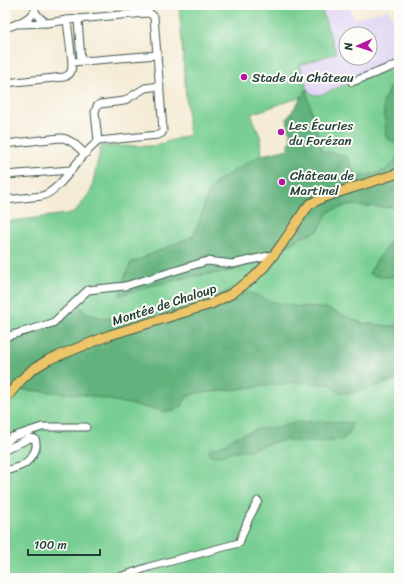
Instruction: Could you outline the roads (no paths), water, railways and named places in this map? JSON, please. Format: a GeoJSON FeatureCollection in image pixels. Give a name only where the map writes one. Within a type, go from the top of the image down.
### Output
{"type":"FeatureCollection","features":[{"type":"Feature","properties":{"kind":"main road","name":"Montée de Chaloup"},"geometry":{"type":"LineString","coordinates":[[5,399],[22,379],[33,369],[48,360],[110,335],[211,304],[231,294],[253,278],[264,267],[310,204],[324,196],[399,173]]}},
{"type":"Feature","properties":{"kind":"street"},"geometry":{"type":"LineString","coordinates":[[134,14],[146,5]]}},
{"type":"Feature","properties":{"kind":"street"},"geometry":{"type":"LineString","coordinates":[[35,8],[40,18],[48,22]]}},
{"type":"Feature","properties":{"kind":"street"},"geometry":{"type":"LineString","coordinates":[[16,25],[30,17],[35,8]]}},
{"type":"Feature","properties":{"kind":"street"},"geometry":{"type":"LineString","coordinates":[[5,28],[16,25],[149,13],[154,17],[164,127],[162,133],[158,135],[98,141],[55,188],[47,194],[42,196],[5,200]]}},
{"type":"Feature","properties":{"kind":"street"},"geometry":{"type":"LineString","coordinates":[[78,19],[81,61]]}},
{"type":"Feature","properties":{"kind":"street"},"geometry":{"type":"LineString","coordinates":[[5,83],[64,78],[68,76],[71,72],[72,62],[67,20]]}},
{"type":"Feature","properties":{"kind":"street"},"geometry":{"type":"LineString","coordinates":[[72,62],[158,55]]}},
{"type":"Feature","properties":{"kind":"street"},"geometry":{"type":"LineString","coordinates":[[352,82],[399,64]]}},
{"type":"Feature","properties":{"kind":"street"},"geometry":{"type":"LineString","coordinates":[[98,141],[95,112],[97,106],[100,104],[124,101],[145,88],[160,86]]}},
{"type":"Feature","properties":{"kind":"street"},"geometry":{"type":"LineString","coordinates":[[5,144],[65,138],[85,154]]}},
{"type":"Feature","properties":{"kind":"street"},"geometry":{"type":"LineString","coordinates":[[5,175],[71,170]]}},
{"type":"Feature","properties":{"kind":"street"},"geometry":{"type":"LineString","coordinates":[[5,337],[53,323],[88,290],[125,286],[207,261],[233,264],[273,255]]}},
{"type":"Feature","properties":{"kind":"street"},"geometry":{"type":"LineString","coordinates":[[5,443],[12,437],[42,427],[86,428]]}},
{"type":"Feature","properties":{"kind":"street"},"geometry":{"type":"LineString","coordinates":[[5,450],[30,438],[35,439],[37,443],[36,449],[32,456],[24,464],[9,470]]}},
{"type":"Feature","properties":{"kind":"street"},"geometry":{"type":"LineString","coordinates":[[117,578],[149,567],[239,543],[248,520],[258,502]]}},
{"type":"Feature","properties":{"kind":"place","name":"Stade du Château"},"geometry":{"type":"Point","coordinates":[244,77]}},
{"type":"Feature","properties":{"kind":"place","name":"Les Écuries du Forézan"},"geometry":{"type":"Point","coordinates":[281,132]}},
{"type":"Feature","properties":{"kind":"place","name":"Château de Martinel"},"geometry":{"type":"Point","coordinates":[282,182]}}]}
